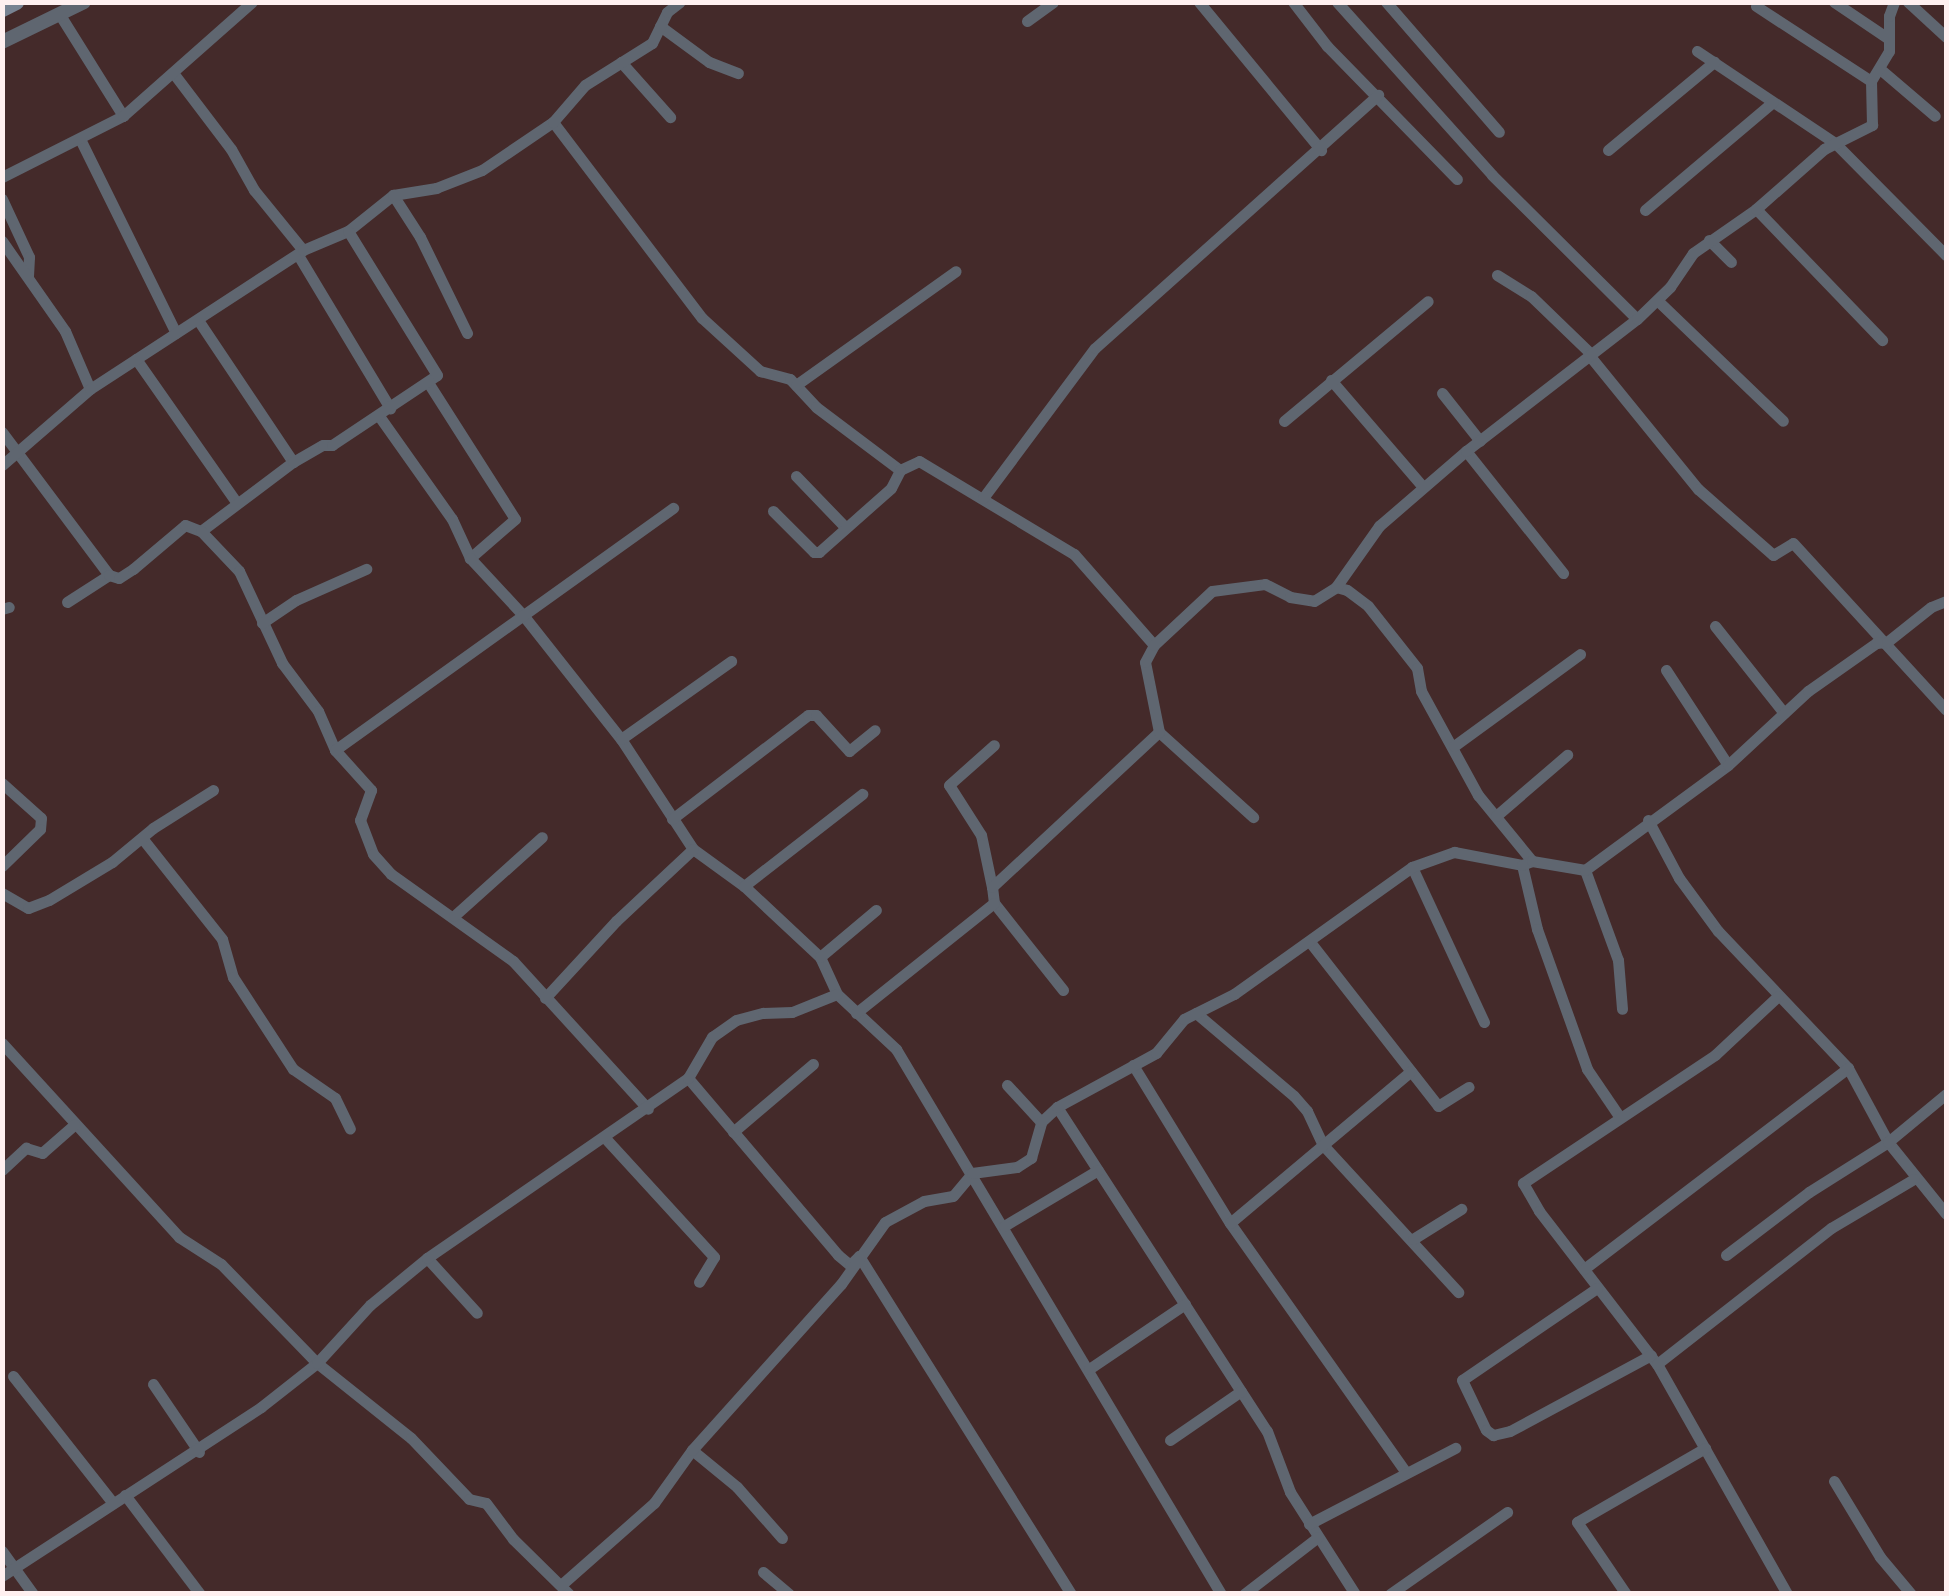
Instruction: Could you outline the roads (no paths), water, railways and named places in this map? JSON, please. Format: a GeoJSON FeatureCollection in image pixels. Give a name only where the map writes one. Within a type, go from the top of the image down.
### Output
{"type":"FeatureCollection","features":[{"type":"Feature","properties":{"kind":"main road"},"geometry":{"type":"LineString","coordinates":[[2,9],[16,2]]}},
{"type":"Feature","properties":{"kind":"street"},"geometry":{"type":"LineString","coordinates":[[2,42],[84,2]]}},
{"type":"Feature","properties":{"kind":"street"},"geometry":{"type":"LineString","coordinates":[[2,177],[123,116],[252,2]]}},
{"type":"Feature","properties":{"kind":"street"},"geometry":{"type":"LineString","coordinates":[[2,466],[90,389],[300,253],[348,230],[393,196],[436,188],[482,170],[553,122],[585,85],[652,44],[667,12],[680,2]]}},
{"type":"Feature","properties":{"kind":"street"},"geometry":{"type":"LineString","coordinates":[[1027,21],[1054,2]]}},
{"type":"Feature","properties":{"kind":"street"},"geometry":{"type":"LineString","coordinates":[[1199,2],[1321,150]]}},
{"type":"Feature","properties":{"kind":"street"},"geometry":{"type":"LineString","coordinates":[[1292,2],[1326,46],[1457,179]]}},
{"type":"Feature","properties":{"kind":"street"},"geometry":{"type":"LineString","coordinates":[[1338,2],[1492,175],[1638,319]]}},
{"type":"Feature","properties":{"kind":"street"},"geometry":{"type":"LineString","coordinates":[[1386,2],[1499,132]]}},
{"type":"Feature","properties":{"kind":"street"},"geometry":{"type":"LineString","coordinates":[[1834,2],[1889,38]]}},
{"type":"Feature","properties":{"kind":"street"},"geometry":{"type":"LineString","coordinates":[[1253,817],[1159,732],[1145,662],[1154,646],[1212,591],[1264,584],[1290,597],[1314,600],[1336,588],[1379,526],[1423,487],[1638,319],[1709,240],[1756,209],[1836,142],[1853,138],[1872,125],[1871,81],[1890,51],[1894,2]]}},
{"type":"Feature","properties":{"kind":"street"},"geometry":{"type":"LineString","coordinates":[[1908,2],[1946,37]]}},
{"type":"Feature","properties":{"kind":"street"},"geometry":{"type":"LineString","coordinates":[[1756,6],[1871,81]]}},
{"type":"Feature","properties":{"kind":"street"},"geometry":{"type":"LineString","coordinates":[[60,15],[123,116]]}},
{"type":"Feature","properties":{"kind":"street"},"geometry":{"type":"LineString","coordinates":[[660,26],[709,62],[723,63],[738,73]]}},
{"type":"Feature","properties":{"kind":"street"},"geometry":{"type":"LineString","coordinates":[[1697,52],[1836,142],[1946,254]]}},
{"type":"Feature","properties":{"kind":"street"},"geometry":{"type":"LineString","coordinates":[[621,62],[670,117]]}},
{"type":"Feature","properties":{"kind":"street"},"geometry":{"type":"LineString","coordinates":[[1608,150],[1714,62]]}},
{"type":"Feature","properties":{"kind":"street"},"geometry":{"type":"LineString","coordinates":[[1880,69],[1935,116]]}},
{"type":"Feature","properties":{"kind":"street"},"geometry":{"type":"LineString","coordinates":[[174,74],[231,149],[254,190],[300,253],[384,412],[452,518],[470,558],[523,615],[621,738],[693,849],[744,886],[820,957],[837,994],[896,1049],[1221,1594]]}},
{"type":"Feature","properties":{"kind":"street"},"geometry":{"type":"LineString","coordinates":[[983,498],[1095,348],[1321,150],[1378,95]]}},
{"type":"Feature","properties":{"kind":"street"},"geometry":{"type":"LineString","coordinates":[[1645,210],[1773,102]]}},
{"type":"Feature","properties":{"kind":"street"},"geometry":{"type":"LineString","coordinates":[[553,122],[702,318],[760,371],[790,379],[816,406],[900,470]]}},
{"type":"Feature","properties":{"kind":"street"},"geometry":{"type":"LineString","coordinates":[[80,141],[176,334]]}},
{"type":"Feature","properties":{"kind":"street"},"geometry":{"type":"LineString","coordinates":[[393,196],[420,237],[467,333]]}},
{"type":"Feature","properties":{"kind":"street"},"geometry":{"type":"LineString","coordinates":[[2,199],[29,257],[28,276]]}},
{"type":"Feature","properties":{"kind":"street"},"geometry":{"type":"LineString","coordinates":[[1756,209],[1882,340]]}},
{"type":"Feature","properties":{"kind":"street"},"geometry":{"type":"LineString","coordinates":[[201,531],[293,462],[384,412],[437,376],[348,230]]}},
{"type":"Feature","properties":{"kind":"street"},"geometry":{"type":"LineString","coordinates":[[1709,240],[1731,262]]}},
{"type":"Feature","properties":{"kind":"street"},"geometry":{"type":"LineString","coordinates":[[2,241],[65,331],[90,389]]}},
{"type":"Feature","properties":{"kind":"street"},"geometry":{"type":"LineString","coordinates":[[796,385],[956,271]]}},
{"type":"Feature","properties":{"kind":"street"},"geometry":{"type":"LineString","coordinates":[[1497,274],[1531,296],[1590,354],[1698,490],[1773,555],[1793,543],[1946,710]]}},
{"type":"Feature","properties":{"kind":"street"},"geometry":{"type":"LineString","coordinates":[[1284,421],[1428,301]]}},
{"type":"Feature","properties":{"kind":"street"},"geometry":{"type":"LineString","coordinates":[[1658,301],[1782,421]]}},
{"type":"Feature","properties":{"kind":"street"},"geometry":{"type":"LineString","coordinates":[[198,320],[293,462]]}},
{"type":"Feature","properties":{"kind":"street"},"geometry":{"type":"LineString","coordinates":[[136,359],[238,503]]}},
{"type":"Feature","properties":{"kind":"street"},"geometry":{"type":"LineString","coordinates":[[1331,380],[1423,487]]}},
{"type":"Feature","properties":{"kind":"street"},"geometry":{"type":"LineString","coordinates":[[429,384],[515,519],[470,558]]}},
{"type":"Feature","properties":{"kind":"street"},"geometry":{"type":"LineString","coordinates":[[1442,393],[1480,441]]}},
{"type":"Feature","properties":{"kind":"street"},"geometry":{"type":"LineString","coordinates":[[2,432],[109,575],[119,578],[133,569],[185,525],[201,531],[238,571],[282,663],[318,711],[335,750],[371,790],[360,820],[373,854],[390,874],[513,961],[648,1109]]}},
{"type":"Feature","properties":{"kind":"street"},"geometry":{"type":"LineString","coordinates":[[1466,451],[1563,574]]}},
{"type":"Feature","properties":{"kind":"street"},"geometry":{"type":"LineString","coordinates":[[773,511],[816,553],[891,488],[900,470],[919,461],[1074,554],[1154,646]]}},
{"type":"Feature","properties":{"kind":"street"},"geometry":{"type":"LineString","coordinates":[[796,476],[845,527]]}},
{"type":"Feature","properties":{"kind":"street"},"geometry":{"type":"LineString","coordinates":[[335,750],[673,508]]}},
{"type":"Feature","properties":{"kind":"street"},"geometry":{"type":"LineString","coordinates":[[262,623],[296,600],[366,568]]}},
{"type":"Feature","properties":{"kind":"street"},"geometry":{"type":"LineString","coordinates":[[66,602],[109,575]]}},
{"type":"Feature","properties":{"kind":"street"},"geometry":{"type":"LineString","coordinates":[[1336,588],[1347,590],[1368,606],[1417,668],[1422,691],[1478,795],[1527,863],[1538,929],[1587,1069],[1619,1116]]}},
{"type":"Feature","properties":{"kind":"street"},"geometry":{"type":"LineString","coordinates":[[2,1043],[179,1238],[220,1264],[317,1364],[411,1438],[469,1499],[486,1503],[513,1538],[565,1590],[654,1503],[692,1450],[841,1284],[885,1222],[924,1202],[953,1196],[972,1174],[1017,1167],[1030,1158],[1041,1122],[1057,1107],[1156,1053],[1184,1019],[1234,994],[1412,867],[1454,852],[1585,870],[1728,764],[1784,713],[1876,643],[1887,642],[1931,606],[1946,601]]}},
{"type":"Feature","properties":{"kind":"street"},"geometry":{"type":"LineString","coordinates":[[1715,626],[1784,713]]}},
{"type":"Feature","properties":{"kind":"street"},"geometry":{"type":"LineString","coordinates":[[1454,746],[1580,654]]}},
{"type":"Feature","properties":{"kind":"street"},"geometry":{"type":"LineString","coordinates":[[621,738],[731,661]]}},
{"type":"Feature","properties":{"kind":"street"},"geometry":{"type":"LineString","coordinates":[[1666,670],[1728,764]]}},
{"type":"Feature","properties":{"kind":"street"},"geometry":{"type":"LineString","coordinates":[[672,820],[808,715],[816,715],[850,751],[875,730]]}},
{"type":"Feature","properties":{"kind":"street"},"geometry":{"type":"LineString","coordinates":[[992,887],[1159,732]]}},
{"type":"Feature","properties":{"kind":"street"},"geometry":{"type":"LineString","coordinates":[[994,745],[948,784],[981,835],[994,903],[1063,990]]}},
{"type":"Feature","properties":{"kind":"street"},"geometry":{"type":"LineString","coordinates":[[1496,816],[1566,756]]}},
{"type":"Feature","properties":{"kind":"street"},"geometry":{"type":"LineString","coordinates":[[2,783],[41,818],[40,828],[2,866]]}},
{"type":"Feature","properties":{"kind":"street"},"geometry":{"type":"LineString","coordinates":[[2,893],[28,908],[49,900],[213,790]]}},
{"type":"Feature","properties":{"kind":"street"},"geometry":{"type":"LineString","coordinates":[[744,886],[862,794]]}},
{"type":"Feature","properties":{"kind":"street"},"geometry":{"type":"LineString","coordinates":[[1648,820],[1679,878],[1718,931],[1848,1068],[1888,1142],[1946,1214]]}},
{"type":"Feature","properties":{"kind":"street"},"geometry":{"type":"LineString","coordinates":[[454,916],[542,837]]}},
{"type":"Feature","properties":{"kind":"street"},"geometry":{"type":"LineString","coordinates":[[142,838],[222,939],[232,977],[293,1070],[336,1098],[350,1129]]}},
{"type":"Feature","properties":{"kind":"street"},"geometry":{"type":"LineString","coordinates":[[546,998],[616,921],[693,849]]}},
{"type":"Feature","properties":{"kind":"street"},"geometry":{"type":"LineString","coordinates":[[1412,867],[1484,1022]]}},
{"type":"Feature","properties":{"kind":"street"},"geometry":{"type":"LineString","coordinates":[[1585,870],[1618,960],[1622,1009]]}},
{"type":"Feature","properties":{"kind":"street"},"geometry":{"type":"LineString","coordinates":[[856,1013],[994,903]]}},
{"type":"Feature","properties":{"kind":"street"},"geometry":{"type":"LineString","coordinates":[[820,957],[876,910]]}},
{"type":"Feature","properties":{"kind":"street"},"geometry":{"type":"LineString","coordinates":[[1310,942],[1438,1106],[1469,1087]]}},
{"type":"Feature","properties":{"kind":"street"},"geometry":{"type":"LineString","coordinates":[[7,1572],[112,1502],[199,1452],[317,1364],[370,1305],[427,1258],[606,1139],[688,1078],[712,1038],[736,1020],[763,1013],[792,1012],[837,994]]}},
{"type":"Feature","properties":{"kind":"street"},"geometry":{"type":"LineString","coordinates":[[1778,996],[1715,1055],[1523,1184],[1654,1360],[1787,1594]]}},
{"type":"Feature","properties":{"kind":"street"},"geometry":{"type":"LineString","coordinates":[[1196,1012],[1294,1096],[1307,1111],[1323,1145],[1413,1238],[1458,1292]]}},
{"type":"Feature","properties":{"kind":"street"},"geometry":{"type":"LineString","coordinates":[[733,1132],[812,1064]]}},
{"type":"Feature","properties":{"kind":"street"},"geometry":{"type":"LineString","coordinates":[[1132,1065],[1230,1223],[1405,1472]]}},
{"type":"Feature","properties":{"kind":"street"},"geometry":{"type":"LineString","coordinates":[[1584,1269],[1848,1068]]}},
{"type":"Feature","properties":{"kind":"street"},"geometry":{"type":"LineString","coordinates":[[1230,1223],[1412,1071]]}},
{"type":"Feature","properties":{"kind":"street"},"geometry":{"type":"LineString","coordinates":[[688,1078],[838,1255],[850,1265],[859,1256]]}},
{"type":"Feature","properties":{"kind":"street"},"geometry":{"type":"LineString","coordinates":[[1007,1085],[1041,1122]]}},
{"type":"Feature","properties":{"kind":"street"},"geometry":{"type":"LineString","coordinates":[[1726,1254],[1809,1192],[1888,1142],[1946,1094]]}},
{"type":"Feature","properties":{"kind":"street"},"geometry":{"type":"LineString","coordinates":[[1057,1107],[1267,1430],[1290,1492],[1356,1594]]}},
{"type":"Feature","properties":{"kind":"street"},"geometry":{"type":"LineString","coordinates":[[2,1170],[28,1147],[42,1154],[74,1125]]}},
{"type":"Feature","properties":{"kind":"street"},"geometry":{"type":"LineString","coordinates":[[606,1139],[714,1256],[698,1282]]}},
{"type":"Feature","properties":{"kind":"street"},"geometry":{"type":"LineString","coordinates":[[1004,1226],[1098,1170]]}},
{"type":"Feature","properties":{"kind":"street"},"geometry":{"type":"LineString","coordinates":[[1598,1288],[1462,1380],[1486,1430],[1493,1436],[1654,1360],[1831,1228],[1914,1179]]}},
{"type":"Feature","properties":{"kind":"street"},"geometry":{"type":"LineString","coordinates":[[1413,1238],[1461,1209]]}},
{"type":"Feature","properties":{"kind":"street"},"geometry":{"type":"LineString","coordinates":[[859,1256],[1071,1594]]}},
{"type":"Feature","properties":{"kind":"street"},"geometry":{"type":"LineString","coordinates":[[427,1258],[476,1313]]}},
{"type":"Feature","properties":{"kind":"street"},"geometry":{"type":"LineString","coordinates":[[1089,1369],[1184,1304]]}},
{"type":"Feature","properties":{"kind":"street"},"geometry":{"type":"LineString","coordinates":[[13,1376],[112,1502]]}},
{"type":"Feature","properties":{"kind":"street"},"geometry":{"type":"LineString","coordinates":[[153,1384],[199,1452]]}},
{"type":"Feature","properties":{"kind":"street"},"geometry":{"type":"LineString","coordinates":[[1170,1440],[1241,1391]]}},
{"type":"Feature","properties":{"kind":"street"},"geometry":{"type":"LineString","coordinates":[[1309,1524],[1456,1448]]}},
{"type":"Feature","properties":{"kind":"street"},"geometry":{"type":"LineString","coordinates":[[1626,1594],[1577,1522],[1705,1448]]}},
{"type":"Feature","properties":{"kind":"street"},"geometry":{"type":"LineString","coordinates":[[692,1450],[737,1488],[782,1538]]}},
{"type":"Feature","properties":{"kind":"street"},"geometry":{"type":"LineString","coordinates":[[1834,1481],[1880,1558],[1911,1594]]}},
{"type":"Feature","properties":{"kind":"street"},"geometry":{"type":"LineString","coordinates":[[125,1495],[200,1594]]}},
{"type":"Feature","properties":{"kind":"street"},"geometry":{"type":"LineString","coordinates":[[1390,1594],[1508,1512]]}},
{"type":"Feature","properties":{"kind":"street"},"geometry":{"type":"LineString","coordinates":[[1244,1594],[1318,1538]]}},
{"type":"Feature","properties":{"kind":"street"},"geometry":{"type":"LineString","coordinates":[[2,1552],[7,1572],[33,1594]]}},
{"type":"Feature","properties":{"kind":"street"},"geometry":{"type":"LineString","coordinates":[[763,1572],[789,1594]]}}]}
